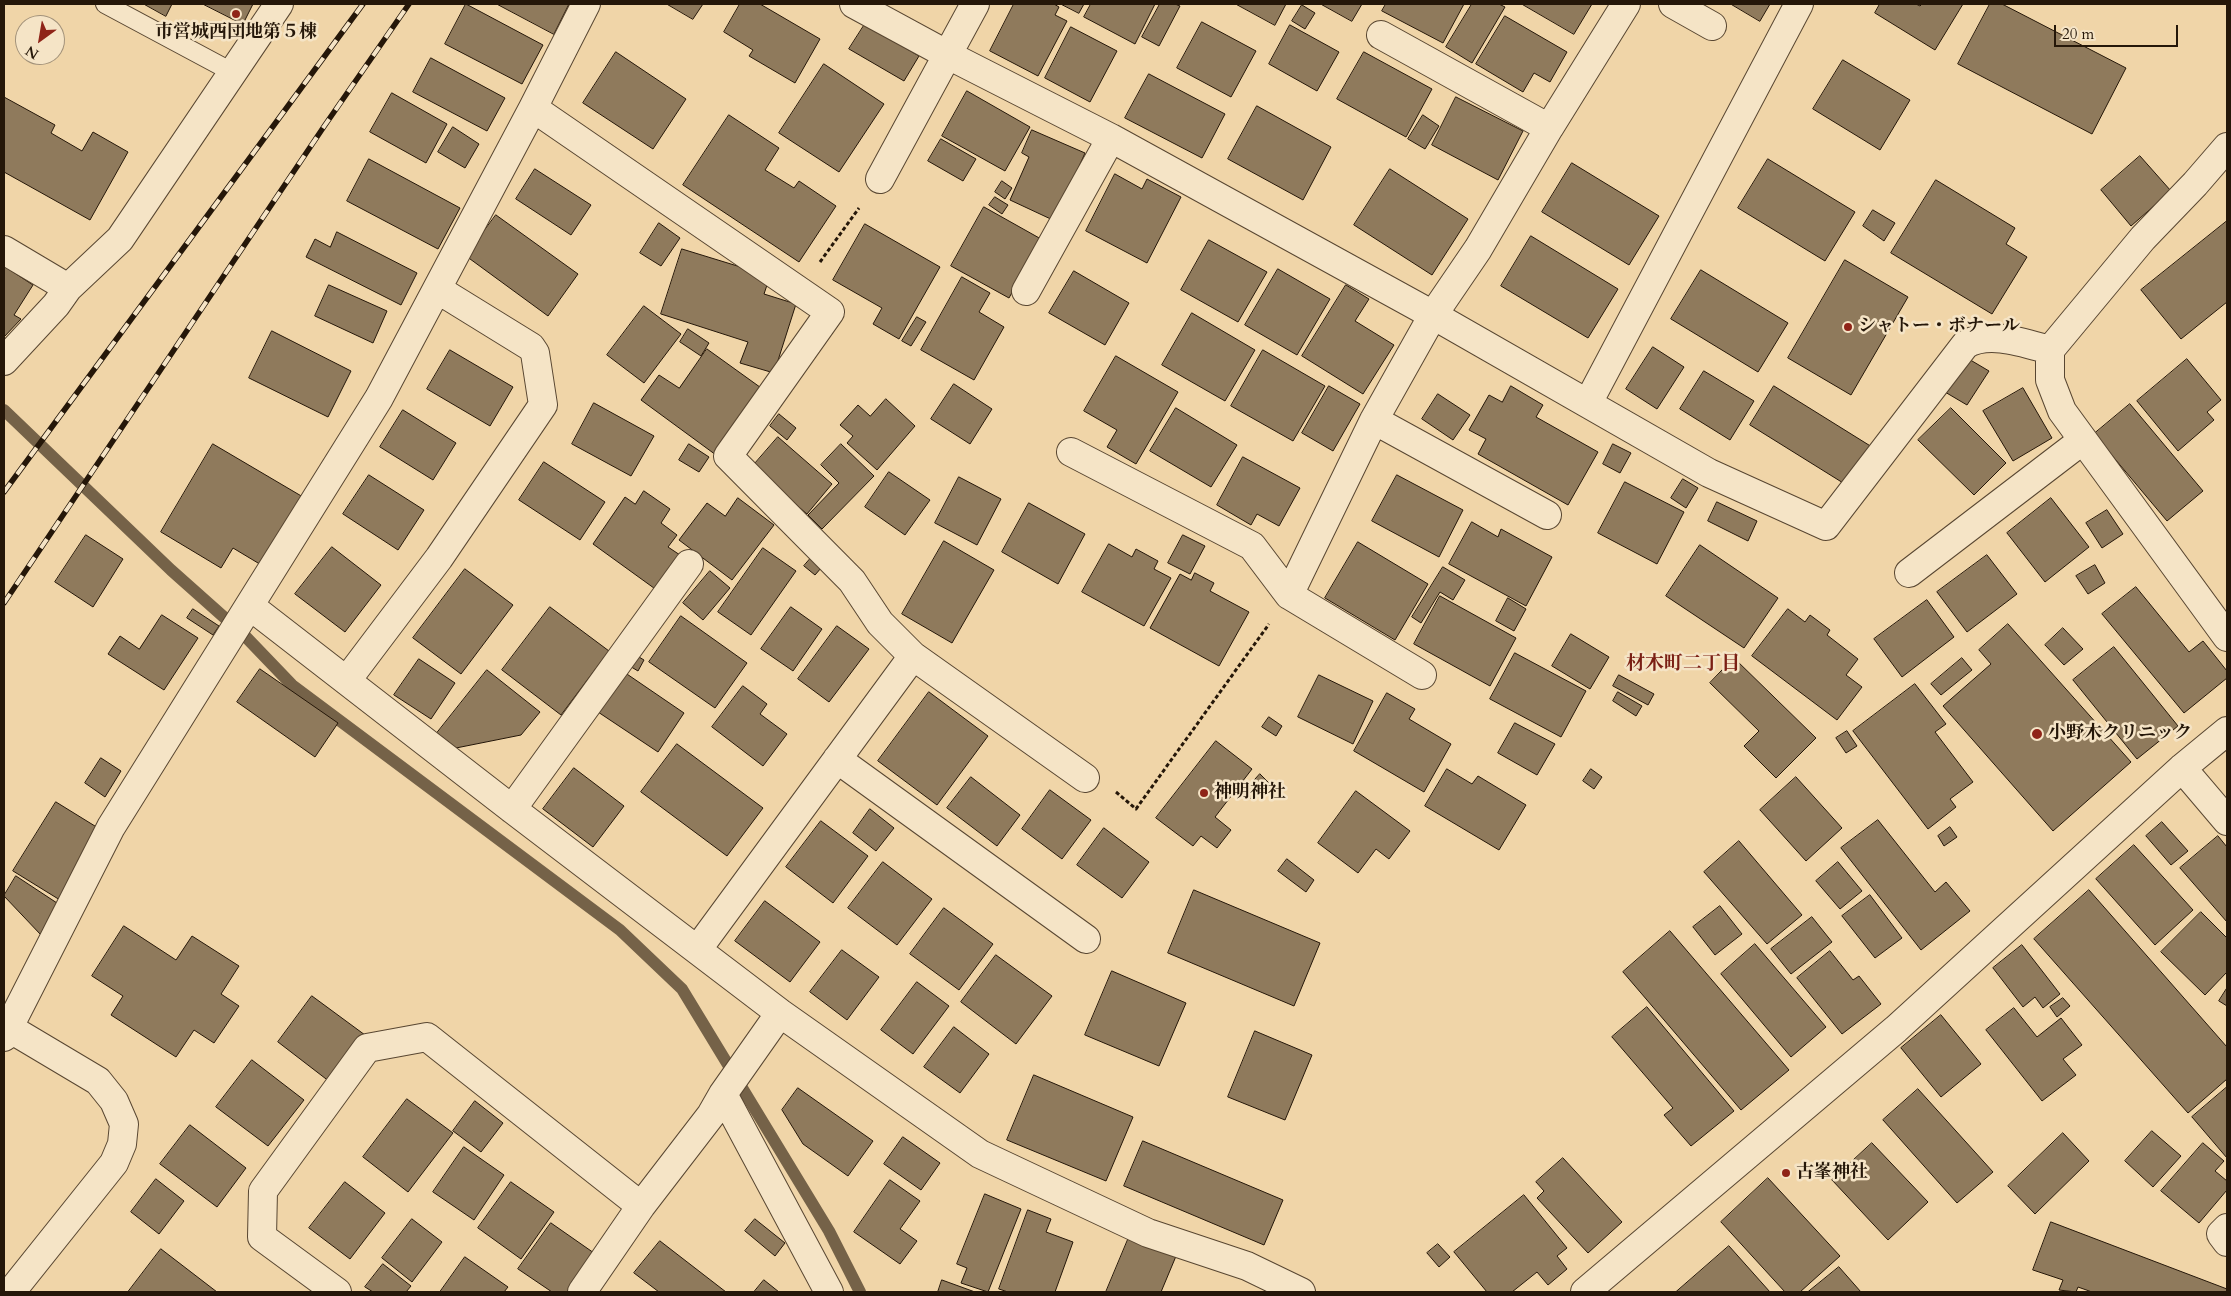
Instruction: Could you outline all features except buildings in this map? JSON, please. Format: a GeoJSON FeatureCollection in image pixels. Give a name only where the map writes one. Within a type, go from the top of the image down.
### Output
{"type":"FeatureCollection","features":[{"type":"Feature","properties":{"kind":"street"},"geometry":{"type":"LineString","coordinates":[[4,361],[56,305],[68,288],[120,239],[279,4]]}},
{"type":"Feature","properties":{"kind":"street"},"geometry":{"type":"LineString","coordinates":[[11,1292],[114,1163],[122,1144],[124,1124],[114,1101],[98,1081],[7,1032],[111,827],[379,398],[534,108],[586,4]]}},
{"type":"Feature","properties":{"kind":"street"},"geometry":{"type":"LineString","coordinates":[[854,4],[948,55],[1110,138],[1433,315],[1709,473],[1826,526],[1965,345],[1974,339],[1988,339],[2016,341],[2050,350]]}},
{"type":"Feature","properties":{"kind":"street"},"geometry":{"type":"LineString","coordinates":[[880,179],[975,4]]}},
{"type":"Feature","properties":{"kind":"street"},"geometry":{"type":"LineString","coordinates":[[1289,595],[1374,420],[1433,315],[1478,249],[1549,128],[1626,4]]}},
{"type":"Feature","properties":{"kind":"street"},"geometry":{"type":"LineString","coordinates":[[1673,4],[1712,26]]}},
{"type":"Feature","properties":{"kind":"street"},"geometry":{"type":"LineString","coordinates":[[1588,403],[1799,4]]}},
{"type":"Feature","properties":{"kind":"street"},"geometry":{"type":"LineString","coordinates":[[1381,35],[1549,128]]}},
{"type":"Feature","properties":{"kind":"street"},"geometry":{"type":"LineString","coordinates":[[534,108],[830,312],[728,456],[852,581],[880,623],[913,656],[1085,778]]}},
{"type":"Feature","properties":{"kind":"street"},"geometry":{"type":"LineString","coordinates":[[1026,291],[1110,138]]}},
{"type":"Feature","properties":{"kind":"street"},"geometry":{"type":"LineString","coordinates":[[2227,147],[2195,184],[2142,238],[2050,350],[2050,380],[2062,411],[2227,637]]}},
{"type":"Feature","properties":{"kind":"street"},"geometry":{"type":"LineString","coordinates":[[4,250],[68,288]]}},
{"type":"Feature","properties":{"kind":"street"},"geometry":{"type":"LineString","coordinates":[[347,680],[439,558],[543,405],[535,354],[531,347],[437,289]]}},
{"type":"Feature","properties":{"kind":"street"},"geometry":{"type":"LineString","coordinates":[[1374,420],[1547,515]]}},
{"type":"Feature","properties":{"kind":"street"},"geometry":{"type":"LineString","coordinates":[[1909,573],[2083,440]]}},
{"type":"Feature","properties":{"kind":"street"},"geometry":{"type":"LineString","coordinates":[[1071,452],[1252,546],[1289,595],[1422,675]]}},
{"type":"Feature","properties":{"kind":"street"},"geometry":{"type":"LineString","coordinates":[[512,809],[689,564]]}},
{"type":"Feature","properties":{"kind":"street"},"geometry":{"type":"LineString","coordinates":[[245,613],[347,680],[512,809],[780,1013],[980,1154],[1148,1233],[1247,1266],[1301,1292]]}},
{"type":"Feature","properties":{"kind":"street"},"geometry":{"type":"LineString","coordinates":[[698,950],[913,656]]}},
{"type":"Feature","properties":{"kind":"street"},"geometry":{"type":"LineString","coordinates":[[1584,1292],[1896,1029],[2182,768],[2227,731]]}},
{"type":"Feature","properties":{"kind":"street"},"geometry":{"type":"LineString","coordinates":[[837,759],[1086,939]]}},
{"type":"Feature","properties":{"kind":"street"},"geometry":{"type":"LineString","coordinates":[[2182,768],[2227,821]]}},
{"type":"Feature","properties":{"kind":"street"},"geometry":{"type":"LineString","coordinates":[[582,1292],[642,1206],[711,1115],[723,1094],[780,1013]]}},
{"type":"Feature","properties":{"kind":"street"},"geometry":{"type":"LineString","coordinates":[[337,1292],[262,1237],[263,1191],[367,1048],[427,1037],[642,1206]]}},
{"type":"Feature","properties":{"kind":"street"},"geometry":{"type":"LineString","coordinates":[[723,1094],[829,1292]]}},
{"type":"Feature","properties":{"kind":"street"},"geometry":{"type":"LineString","coordinates":[[2227,1228],[2221,1234],[2227,1242]]}},
{"type":"Feature","properties":{"kind":"lane"},"geometry":{"type":"LineString","coordinates":[[105,4],[232,72]]}},
{"type":"Feature","properties":{"kind":"path"},"geometry":{"type":"LineString","coordinates":[[799,291],[880,179]]}},
{"type":"Feature","properties":{"kind":"path"},"geometry":{"type":"LineString","coordinates":[[1085,778],[1105,784],[1136,809],[1289,595]]}},
{"type":"Feature","properties":{"kind":"waterway"},"geometry":{"type":"LineString","coordinates":[[4,410],[171,570],[244,635],[292,685],[620,930],[682,989],[829,1231],[860,1292]]}},
{"type":"Feature","properties":{"kind":"railway"},"geometry":{"type":"LineString","coordinates":[[4,492],[363,4]]}},
{"type":"Feature","properties":{"kind":"railway"},"geometry":{"type":"LineString","coordinates":[[4,603],[325,125],[409,4]]}},
{"type":"Feature","properties":{"kind":"place","name":"市営城西団地第５棟"},"geometry":{"type":"Point","coordinates":[236,14]}},
{"type":"Feature","properties":{"kind":"place","name":"シャトー・ボナール"},"geometry":{"type":"Point","coordinates":[1848,327]}},
{"type":"Feature","properties":{"kind":"place","name":"小野木クリニック"},"geometry":{"type":"Point","coordinates":[2037,734]}},
{"type":"Feature","properties":{"kind":"place","name":"神明神社"},"geometry":{"type":"Point","coordinates":[1204,793]}},
{"type":"Feature","properties":{"kind":"place","name":"古峯神社"},"geometry":{"type":"Point","coordinates":[1786,1173]}},
{"type":"Feature","properties":{"kind":"district","name":"材木町二丁目"},"geometry":{"type":"Point","coordinates":[1683,665]}}]}
